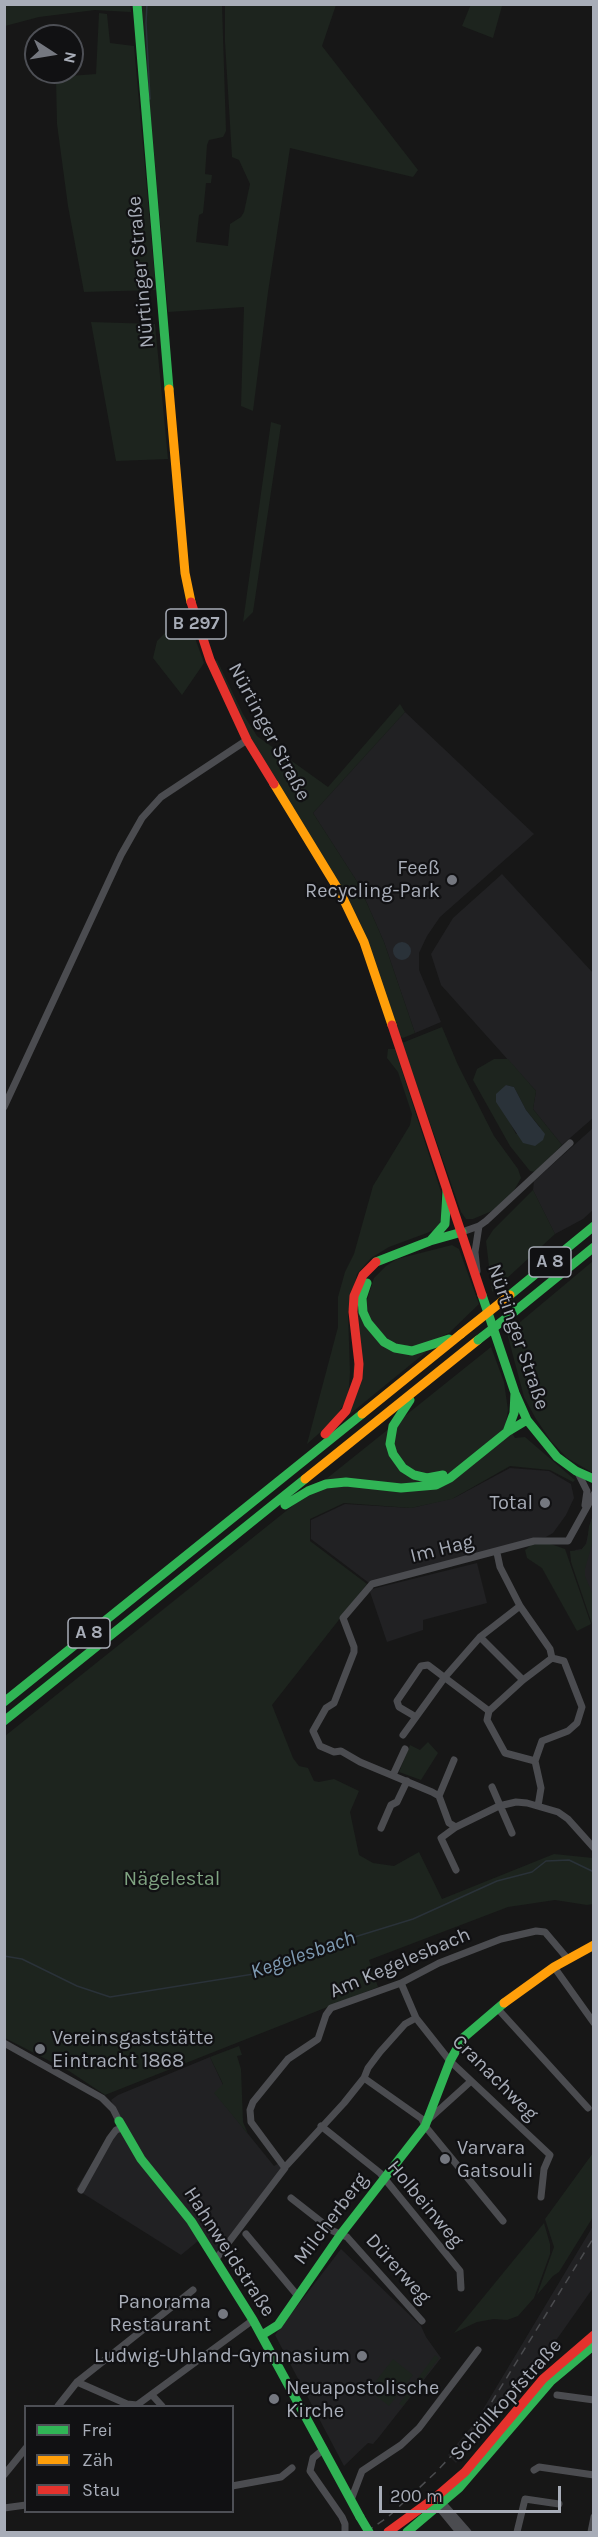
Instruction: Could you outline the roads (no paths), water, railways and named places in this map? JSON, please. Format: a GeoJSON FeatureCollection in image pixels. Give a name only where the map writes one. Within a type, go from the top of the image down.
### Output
{"type":"FeatureCollection","features":[{"type":"Feature","properties":{"kind":"main road","name":"Nürtinger Straße"},"geometry":{"type":"LineString","coordinates":[[137,4],[185,573],[202,639],[248,740],[354,917],[477,1275],[515,1393],[527,1420],[546,1446],[576,1471],[594,1479]]}},
{"type":"Feature","properties":{"kind":"main road"},"geometry":{"type":"LineString","coordinates":[[430,1241],[445,1224],[447,1191]]}},
{"type":"Feature","properties":{"kind":"main road","name":"A 8"},"geometry":{"type":"LineString","coordinates":[[4,1702],[594,1226]]}},
{"type":"Feature","properties":{"kind":"main road"},"geometry":{"type":"LineString","coordinates":[[316,1451],[323,1436],[346,1410],[356,1385],[359,1364],[353,1312],[358,1284],[370,1267],[388,1257],[462,1232]]}},
{"type":"Feature","properties":{"kind":"main road","name":"A 8"},"geometry":{"type":"LineString","coordinates":[[4,1721],[594,1247]]}},
{"type":"Feature","properties":{"kind":"main road"},"geometry":{"type":"LineString","coordinates":[[388,1257],[374,1271],[362,1298],[365,1318],[375,1335],[395,1348],[412,1351],[431,1347],[461,1334]]}},
{"type":"Feature","properties":{"kind":"main road"},"geometry":{"type":"LineString","coordinates":[[420,1387],[393,1426],[390,1444],[393,1454],[403,1468],[418,1477],[436,1478],[459,1471]]}},
{"type":"Feature","properties":{"kind":"main road"},"geometry":{"type":"LineString","coordinates":[[507,1432],[514,1413],[515,1393]]}},
{"type":"Feature","properties":{"kind":"main road"},"geometry":{"type":"LineString","coordinates":[[275,1504],[284,1505],[308,1491],[327,1484],[346,1482],[420,1488],[443,1482],[507,1432],[527,1420]]}},
{"type":"Feature","properties":{"kind":"main road","name":"Milcherberg"},"geometry":{"type":"LineString","coordinates":[[262,2336],[278,2325],[340,2234],[425,2124],[450,2061],[463,2037],[497,2008],[554,1967],[594,1945]]}},
{"type":"Feature","properties":{"kind":"main road","name":"Hahnweidstraße"},"geometry":{"type":"LineString","coordinates":[[121,2124],[141,2159],[191,2221],[216,2259],[262,2336],[369,2532]]}},
{"type":"Feature","properties":{"kind":"main road","name":"Schöllkopfstraße"},"geometry":{"type":"LineString","coordinates":[[388,2532],[439,2502],[543,2379],[594,2335]]}},
{"type":"Feature","properties":{"kind":"main road","name":"Schöllkopfstraße"},"geometry":{"type":"LineString","coordinates":[[407,2532],[476,2470],[551,2381],[594,2345]]}},
{"type":"Feature","properties":{"kind":"street"},"geometry":{"type":"LineString","coordinates":[[4,1107],[121,855],[142,818],[161,797],[248,740]]}},
{"type":"Feature","properties":{"kind":"street"},"geometry":{"type":"LineString","coordinates":[[462,1232],[479,1226],[570,1143]]}},
{"type":"Feature","properties":{"kind":"street"},"geometry":{"type":"LineString","coordinates":[[477,1275],[475,1252],[479,1226]]}},
{"type":"Feature","properties":{"kind":"street","name":"Nürtinger Straße"},"geometry":{"type":"LineString","coordinates":[[576,1471],[587,1491],[585,1508]]}},
{"type":"Feature","properties":{"kind":"street"},"geometry":{"type":"LineString","coordinates":[[585,1508],[594,1494]]}},
{"type":"Feature","properties":{"kind":"street","name":"Im Hag"},"geometry":{"type":"LineString","coordinates":[[393,1775],[360,1762],[341,1751],[333,1752],[320,1746],[314,1735],[319,1719],[326,1708],[334,1703],[354,1652],[343,1618],[372,1584],[497,1553],[534,1541],[568,1542],[585,1508]]}},
{"type":"Feature","properties":{"kind":"street"},"geometry":{"type":"LineString","coordinates":[[497,1553],[500,1567],[520,1606],[550,1649],[552,1658]]}},
{"type":"Feature","properties":{"kind":"street"},"geometry":{"type":"LineString","coordinates":[[404,1735],[445,1677],[480,1637],[520,1606]]}},
{"type":"Feature","properties":{"kind":"street"},"geometry":{"type":"LineString","coordinates":[[480,1637],[523,1680]]}},
{"type":"Feature","properties":{"kind":"street"},"geometry":{"type":"LineString","coordinates":[[535,1761],[505,1753],[487,1720],[489,1711],[523,1680],[552,1658]]}},
{"type":"Feature","properties":{"kind":"street"},"geometry":{"type":"LineString","coordinates":[[538,1806],[541,1788],[535,1761],[542,1741],[568,1731],[577,1724],[582,1707],[564,1661],[552,1658]]}},
{"type":"Feature","properties":{"kind":"street"},"geometry":{"type":"LineString","coordinates":[[416,1717],[399,1707],[397,1701],[421,1666],[428,1665],[489,1711]]}},
{"type":"Feature","properties":{"kind":"street"},"geometry":{"type":"LineString","coordinates":[[405,1749],[393,1775],[439,1796]]}},
{"type":"Feature","properties":{"kind":"street"},"geometry":{"type":"LineString","coordinates":[[454,1760],[439,1796],[449,1823],[456,1827]]}},
{"type":"Feature","properties":{"kind":"street"},"geometry":{"type":"LineString","coordinates":[[381,1828],[391,1805],[397,1802],[407,1781]]}},
{"type":"Feature","properties":{"kind":"street"},"geometry":{"type":"LineString","coordinates":[[492,1786],[512,1833]]}},
{"type":"Feature","properties":{"kind":"street"},"geometry":{"type":"LineString","coordinates":[[456,1870],[441,1838],[456,1827],[500,1806],[516,1802],[558,1812],[568,1819],[594,1848]]}},
{"type":"Feature","properties":{"kind":"street","name":"Am Kegelesbach"},"geometry":{"type":"LineString","coordinates":[[216,2259],[285,2168],[251,2122],[250,2110],[253,2102],[288,2059],[318,2039],[331,2008],[401,1983],[439,1963],[501,1939],[536,1931],[545,1932],[567,1958]]}},
{"type":"Feature","properties":{"kind":"street"},"geometry":{"type":"LineString","coordinates":[[554,1967],[594,2023]]}},
{"type":"Feature","properties":{"kind":"street","name":"Cranachweg"},"geometry":{"type":"LineString","coordinates":[[401,1983],[416,2018],[450,2061],[550,2156],[544,2169],[541,2198]]}},
{"type":"Feature","properties":{"kind":"street"},"geometry":{"type":"LineString","coordinates":[[497,2008],[588,2108]]}},
{"type":"Feature","properties":{"kind":"street"},"geometry":{"type":"LineString","coordinates":[[287,2165],[364,2078],[368,2068],[380,2052],[405,2024],[416,2018]]}},
{"type":"Feature","properties":{"kind":"street","name":"Hahnweidstraße"},"geometry":{"type":"LineString","coordinates":[[4,2043],[102,2098],[113,2109],[121,2124]]}},
{"type":"Feature","properties":{"kind":"street"},"geometry":{"type":"LineString","coordinates":[[364,2078],[423,2119],[503,2221]]}},
{"type":"Feature","properties":{"kind":"street","name":"Milcherberg"},"geometry":{"type":"LineString","coordinates":[[425,2124],[470,2082]]}},
{"type":"Feature","properties":{"kind":"street"},"geometry":{"type":"LineString","coordinates":[[81,2190],[110,2138],[121,2124]]}},
{"type":"Feature","properties":{"kind":"street","name":"Holbeinweg"},"geometry":{"type":"LineString","coordinates":[[321,2126],[380,2173],[383,2180],[460,2271],[461,2288]]}},
{"type":"Feature","properties":{"kind":"street","name":"Dürerweg"},"geometry":{"type":"LineString","coordinates":[[291,2198],[347,2237],[422,2321]]}},
{"type":"Feature","properties":{"kind":"street"},"geometry":{"type":"LineString","coordinates":[[246,2234],[297,2295]]}},
{"type":"Feature","properties":{"kind":"street"},"geometry":{"type":"LineString","coordinates":[[59,2405],[77,2382],[193,2290]]}},
{"type":"Feature","properties":{"kind":"street"},"geometry":{"type":"LineString","coordinates":[[77,2382],[127,2404],[137,2405],[253,2320]]}},
{"type":"Feature","properties":{"kind":"street"},"geometry":{"type":"LineString","coordinates":[[351,2500],[362,2471],[401,2445],[419,2428],[478,2350]]}},
{"type":"Feature","properties":{"kind":"street"},"geometry":{"type":"LineString","coordinates":[[152,2395],[161,2405]]}},
{"type":"Feature","properties":{"kind":"street"},"geometry":{"type":"LineString","coordinates":[[557,2395],[594,2400]]}},
{"type":"Feature","properties":{"kind":"street"},"geometry":{"type":"LineString","coordinates":[[4,2475],[24,2450]]}},
{"type":"Feature","properties":{"kind":"street"},"geometry":{"type":"LineString","coordinates":[[324,2450],[313,2458],[310,2471],[342,2517],[345,2532]]}},
{"type":"Feature","properties":{"kind":"street"},"geometry":{"type":"LineString","coordinates":[[534,2470],[539,2467],[594,2475]]}},
{"type":"Feature","properties":{"kind":"street"},"geometry":{"type":"LineString","coordinates":[[234,2486],[281,2477],[292,2468]]}},
{"type":"Feature","properties":{"kind":"street"},"geometry":{"type":"LineString","coordinates":[[517,2532],[525,2499],[560,2504]]}},
{"type":"Feature","properties":{"kind":"street"},"geometry":{"type":"LineString","coordinates":[[439,2502],[459,2532]]}},
{"type":"Feature","properties":{"kind":"street"},"geometry":{"type":"LineString","coordinates":[[439,2502],[468,2532]]}},
{"type":"Feature","properties":{"kind":"street"},"geometry":{"type":"LineString","coordinates":[[4,2508],[24,2505]]}},
{"type":"Feature","properties":{"kind":"street"},"geometry":{"type":"LineString","coordinates":[[591,2532],[594,2517]]}},
{"type":"Feature","properties":{"kind":"waterway"},"geometry":{"type":"LineString","coordinates":[[147,4],[150,99]]}},
{"type":"Feature","properties":{"kind":"waterway","name":"Kegelesbach"},"geometry":{"type":"LineString","coordinates":[[4,1956],[22,1959],[77,1986],[110,1997],[260,1973],[293,1962],[322,1947],[413,1919],[497,1881],[532,1872],[546,1861],[569,1860],[594,1872]]}},
{"type":"Feature","properties":{"kind":"railway"},"geometry":{"type":"LineString","coordinates":[[366,2532],[388,2517],[435,2473],[483,2416],[594,2237]]}},
{"type":"Feature","properties":{"kind":"place","name":"Feeß Recycling-Park"},"geometry":{"type":"Point","coordinates":[452,880]}},
{"type":"Feature","properties":{"kind":"place","name":"Total"},"geometry":{"type":"Point","coordinates":[545,1503]}},
{"type":"Feature","properties":{"kind":"place","name":"Vereinsgaststätte Eintracht 1868"},"geometry":{"type":"Point","coordinates":[40,2049]}},
{"type":"Feature","properties":{"kind":"place","name":"Varvara Gatsouli"},"geometry":{"type":"Point","coordinates":[445,2159]}},
{"type":"Feature","properties":{"kind":"place","name":"Panorama Restaurant"},"geometry":{"type":"Point","coordinates":[223,2314]}},
{"type":"Feature","properties":{"kind":"place","name":"Ludwig-Uhland-Gymnasium"},"geometry":{"type":"Point","coordinates":[362,2356]}},
{"type":"Feature","properties":{"kind":"place","name":"Neuapostolische Kirche"},"geometry":{"type":"Point","coordinates":[274,2399]}},
{"type":"Feature","properties":{"kind":"park label","name":"Nägelestal"},"geometry":{"type":"Point","coordinates":[172,1879]}}]}
